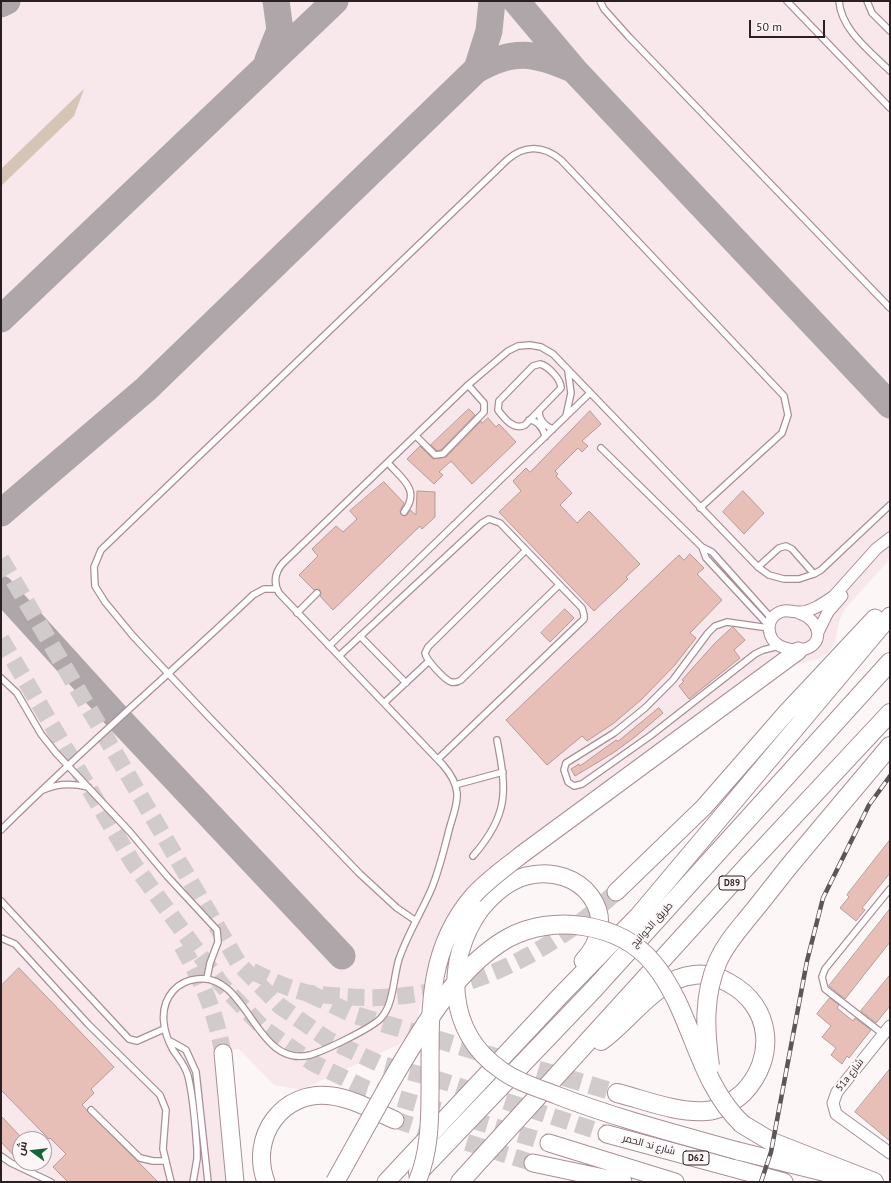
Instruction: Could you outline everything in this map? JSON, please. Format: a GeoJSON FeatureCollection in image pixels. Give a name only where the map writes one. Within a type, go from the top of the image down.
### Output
{"type":"FeatureCollection","features":[{"type":"Feature","properties":{"kind":"highway","name":"طريق الخوانيج"},"geometry":{"type":"LineString","coordinates":[[409,1182],[594,989],[890,662]]}},
{"type":"Feature","properties":{"kind":"highway","name":"D89"},"geometry":{"type":"LineString","coordinates":[[460,1182],[749,864],[890,713]]}},
{"type":"Feature","properties":{"kind":"highway"},"geometry":{"type":"LineString","coordinates":[[712,1083],[706,1036],[706,1016],[707,998],[718,961],[737,931],[890,746]]}},
{"type":"Feature","properties":{"kind":"highway"},"geometry":{"type":"LineString","coordinates":[[335,1182],[414,1042],[447,996],[471,967],[489,951],[509,937],[532,928],[568,924],[604,930],[626,940],[645,954],[660,972],[672,993],[712,1083],[725,1105],[742,1124],[772,1142],[874,1182]]}},
{"type":"Feature","properties":{"kind":"highway"},"geometry":{"type":"LineString","coordinates":[[576,1055],[614,1032],[654,993],[680,979],[694,975],[709,976],[724,980],[737,987],[749,997],[758,1009],[764,1025],[764,1057],[758,1073],[749,1087],[737,1098],[723,1107],[707,1111],[691,1111],[617,1093]]}},
{"type":"Feature","properties":{"kind":"main road"},"geometry":{"type":"LineString","coordinates":[[616,892],[704,807],[830,665],[874,619],[890,605]]}},
{"type":"Feature","properties":{"kind":"main road"},"geometry":{"type":"LineString","coordinates":[[386,1182],[560,996],[638,916],[890,616]]}},
{"type":"Feature","properties":{"kind":"main road"},"geometry":{"type":"LineString","coordinates":[[417,1182],[424,1163],[429,1134],[432,994],[440,955],[450,929],[469,900],[483,886],[521,855],[798,651]]}},
{"type":"Feature","properties":{"kind":"main road"},"geometry":{"type":"LineString","coordinates":[[560,996],[564,982],[587,956],[598,937],[601,926],[600,915],[590,894],[573,880],[551,874],[526,876],[508,885],[488,900],[463,938],[458,954],[455,984],[456,998],[465,1025],[478,1048],[492,1063],[512,1077],[574,1102],[664,1131],[824,1173],[867,1182]]}},
{"type":"Feature","properties":{"kind":"main road"},"geometry":{"type":"LineString","coordinates":[[222,1053],[235,1182]]}},
{"type":"Feature","properties":{"kind":"main road"},"geometry":{"type":"LineString","coordinates":[[266,1182],[261,1159],[264,1138],[279,1114],[290,1104],[317,1095],[331,1096],[354,1102],[395,1120]]}},
{"type":"Feature","properties":{"kind":"main road","name":"شارع ند الحمر"},"geometry":{"type":"LineString","coordinates":[[607,1134],[784,1182]]}},
{"type":"Feature","properties":{"kind":"main road"},"geometry":{"type":"LineString","coordinates":[[549,1143],[675,1182]]}},
{"type":"Feature","properties":{"kind":"main road"},"geometry":{"type":"LineString","coordinates":[[534,1163],[623,1182]]}},
{"type":"Feature","properties":{"kind":"street"},"geometry":{"type":"LineString","coordinates":[[799,613],[818,606],[834,596],[876,549],[890,538]]}},
{"type":"Feature","properties":{"kind":"street"},"geometry":{"type":"LineString","coordinates":[[818,632],[817,626],[811,618],[799,613],[784,611],[770,624],[772,639],[779,646],[798,651],[812,645],[828,612],[890,546]]}},
{"type":"Feature","properties":{"kind":"street","name":"51a شارع"},"geometry":{"type":"LineString","coordinates":[[887,1030],[834,1097],[834,1109],[840,1117],[890,1153]]}},
{"type":"Feature","properties":{"kind":"lane"},"geometry":{"type":"LineString","coordinates":[[600,1],[606,13],[890,308]]}},
{"type":"Feature","properties":{"kind":"lane"},"geometry":{"type":"LineString","coordinates":[[839,1],[839,9],[844,22],[890,71]]}},
{"type":"Feature","properties":{"kind":"lane"},"geometry":{"type":"LineString","coordinates":[[867,1],[872,13],[890,31]]}},
{"type":"Feature","properties":{"kind":"lane"},"geometry":{"type":"LineString","coordinates":[[790,2],[890,108]]}},
{"type":"Feature","properties":{"kind":"lane"},"geometry":{"type":"LineString","coordinates":[[416,921],[397,908],[360,874],[133,636],[99,594],[93,576],[95,563],[101,550],[514,153],[524,149],[534,148],[544,149],[561,160],[784,396],[788,415],[782,433],[700,508]]}},
{"type":"Feature","properties":{"kind":"lane"},"geometry":{"type":"LineString","coordinates":[[193,1182],[197,1159],[197,1149],[190,1084],[185,1065],[174,1051],[164,1029],[164,1010],[173,992],[189,980],[207,978],[216,981],[229,990],[275,1048],[292,1055],[310,1055],[372,1025],[382,1018],[389,1003],[399,960],[437,874],[455,808],[457,792],[448,771],[297,613],[277,589],[275,578],[279,567],[468,385],[508,351],[524,344],[536,345],[547,350],[758,568],[769,575],[784,579],[799,579],[821,570],[890,505]]}},
{"type":"Feature","properties":{"kind":"lane"},"geometry":{"type":"LineString","coordinates":[[540,364],[546,367],[559,380],[561,388],[539,411],[523,426],[516,426],[500,412],[498,404],[500,399],[533,366],[540,364]]}},
{"type":"Feature","properties":{"kind":"lane"},"geometry":{"type":"LineString","coordinates":[[566,417],[571,393],[567,369]]}},
{"type":"Feature","properties":{"kind":"lane"},"geometry":{"type":"LineString","coordinates":[[416,436],[435,455],[443,454],[484,412],[484,403],[468,385]]}},
{"type":"Feature","properties":{"kind":"lane"},"geometry":{"type":"LineString","coordinates":[[329,646],[590,393]]}},
{"type":"Feature","properties":{"kind":"lane"},"geometry":{"type":"LineString","coordinates":[[539,411],[541,420],[547,427],[553,430]]}},
{"type":"Feature","properties":{"kind":"lane"},"geometry":{"type":"LineString","coordinates":[[529,420],[537,423],[543,430],[545,437]]}},
{"type":"Feature","properties":{"kind":"lane"},"geometry":{"type":"LineString","coordinates":[[601,448],[702,548],[716,556],[770,624]]}},
{"type":"Feature","properties":{"kind":"lane"},"geometry":{"type":"LineString","coordinates":[[388,463],[408,485],[411,492],[411,501],[404,512]]}},
{"type":"Feature","properties":{"kind":"lane"},"geometry":{"type":"LineString","coordinates":[[339,656],[485,521],[493,519],[500,523],[582,608],[584,611],[584,619],[438,759]]}},
{"type":"Feature","properties":{"kind":"lane"},"geometry":{"type":"LineString","coordinates":[[758,568],[779,548],[786,546],[792,549],[814,574]]}},
{"type":"Feature","properties":{"kind":"lane"},"geometry":{"type":"LineString","coordinates":[[702,548],[706,558],[770,624]]}},
{"type":"Feature","properties":{"kind":"lane"},"geometry":{"type":"LineString","coordinates":[[526,550],[428,647],[425,653],[429,662],[448,681],[455,682],[461,680],[559,585]]}},
{"type":"Feature","properties":{"kind":"lane"},"geometry":{"type":"LineString","coordinates":[[1,830],[38,793],[169,675],[253,595],[264,589],[277,589]]}},
{"type":"Feature","properties":{"kind":"lane"},"geometry":{"type":"LineString","coordinates":[[297,613],[317,593]]}},
{"type":"Feature","properties":{"kind":"lane"},"geometry":{"type":"LineString","coordinates":[[770,624],[727,622],[719,624],[711,629],[680,672],[645,708],[614,733],[566,763],[564,770],[568,782],[574,786],[582,784],[650,736],[755,654],[763,650],[779,646]]}},
{"type":"Feature","properties":{"kind":"lane"},"geometry":{"type":"LineString","coordinates":[[360,636],[406,683]]}},
{"type":"Feature","properties":{"kind":"lane"},"geometry":{"type":"LineString","coordinates":[[384,703],[429,662]]}},
{"type":"Feature","properties":{"kind":"lane"},"geometry":{"type":"LineString","coordinates":[[1,678],[17,693],[41,734],[67,766],[217,930],[218,942],[210,963],[207,978]]}},
{"type":"Feature","properties":{"kind":"lane"},"geometry":{"type":"LineString","coordinates":[[473,856],[485,842],[494,826],[501,809],[505,791],[497,740]]}},
{"type":"Feature","properties":{"kind":"lane"},"geometry":{"type":"LineString","coordinates":[[455,785],[503,772]]}},
{"type":"Feature","properties":{"kind":"lane"},"geometry":{"type":"LineString","coordinates":[[38,793],[52,787],[68,784],[88,788]]}},
{"type":"Feature","properties":{"kind":"lane"},"geometry":{"type":"LineString","coordinates":[[887,1030],[826,989],[822,977],[825,969],[890,889]]}},
{"type":"Feature","properties":{"kind":"lane"},"geometry":{"type":"LineString","coordinates":[[1,901],[129,1039],[137,1041],[164,1029]]}},
{"type":"Feature","properties":{"kind":"lane"},"geometry":{"type":"LineString","coordinates":[[1,938],[15,944],[88,1024],[160,1095],[166,1110],[163,1149],[170,1182]]}},
{"type":"Feature","properties":{"kind":"lane"},"geometry":{"type":"LineString","coordinates":[[170,1041],[186,1050],[196,1072],[208,1182]]}},
{"type":"Feature","properties":{"kind":"lane"},"geometry":{"type":"LineString","coordinates":[[91,1110],[140,1158],[153,1162],[165,1161]]}},
{"type":"Feature","properties":{"kind":"lane"},"geometry":{"type":"LineString","coordinates":[[1,1156],[10,1163],[47,1181]]}},
{"type":"Feature","properties":{"kind":"shaded area"},"geometry":{"type":"Polygon","coordinates":[[[1,1],[890,1],[890,559],[844,610],[839,622],[835,642],[828,653],[818,659],[793,665],[632,783],[616,798],[511,874],[434,955],[425,980],[417,1023],[409,1036],[398,1045],[301,1090],[274,1085],[239,1049],[216,1052],[231,1182],[1,1182],[1,1]]]}},
{"type":"Feature","properties":{"kind":"shaded area"},"geometry":{"type":"Polygon","coordinates":[[[84,89],[74,116],[1,186],[1,169],[84,89]]]}},
{"type":"Feature","properties":{"kind":"building"},"geometry":{"type":"Polygon","coordinates":[[[469,409],[475,415],[441,450],[437,451],[431,445],[469,409]]]}},
{"type":"Feature","properties":{"kind":"building"},"geometry":{"type":"Polygon","coordinates":[[[590,411],[601,424],[582,441],[588,446],[582,452],[578,448],[555,471],[558,474],[556,476],[572,493],[560,505],[577,523],[589,511],[640,564],[626,577],[628,579],[594,611],[499,512],[521,491],[513,481],[526,468],[530,472],[590,411]]]}},
{"type":"Feature","properties":{"kind":"building"},"geometry":{"type":"Polygon","coordinates":[[[488,418],[496,427],[499,424],[516,442],[472,484],[451,461],[439,472],[443,475],[434,484],[407,459],[420,446],[433,459],[446,457],[481,421],[482,423],[488,418]]]}},
{"type":"Feature","properties":{"kind":"building"},"geometry":{"type":"Polygon","coordinates":[[[384,482],[404,503],[400,512],[404,516],[407,515],[410,510],[416,515],[417,491],[435,492],[435,517],[422,529],[420,526],[333,610],[320,596],[320,590],[314,590],[299,575],[318,556],[312,549],[336,526],[343,532],[357,519],[350,511],[384,482]]]}},
{"type":"Feature","properties":{"kind":"building"},"geometry":{"type":"Polygon","coordinates":[[[743,491],[764,513],[744,534],[723,512],[743,491]]]}},
{"type":"Feature","properties":{"kind":"building"},"geometry":{"type":"Polygon","coordinates":[[[690,554],[704,568],[697,574],[722,600],[690,633],[696,638],[674,666],[642,699],[614,723],[587,741],[582,736],[547,765],[506,720],[679,555],[684,560],[690,554]]]}},
{"type":"Feature","properties":{"kind":"building"},"geometry":{"type":"Polygon","coordinates":[[[565,609],[574,618],[550,642],[541,633],[565,609]]]}},
{"type":"Feature","properties":{"kind":"building"},"geometry":{"type":"Polygon","coordinates":[[[733,627],[745,640],[734,650],[740,658],[689,699],[679,686],[684,681],[682,680],[715,643],[733,627]]]}},
{"type":"Feature","properties":{"kind":"building"},"geometry":{"type":"Polygon","coordinates":[[[659,708],[663,713],[635,737],[613,753],[575,776],[571,769],[579,764],[580,766],[616,740],[618,741],[659,708]]]}},
{"type":"Feature","properties":{"kind":"building"},"geometry":{"type":"Polygon","coordinates":[[[890,840],[890,873],[862,908],[865,910],[856,921],[840,908],[849,897],[847,895],[890,840]]]}},
{"type":"Feature","properties":{"kind":"building"},"geometry":{"type":"Polygon","coordinates":[[[890,909],[890,942],[845,999],[829,986],[890,909]]]}},
{"type":"Feature","properties":{"kind":"building"},"geometry":{"type":"Polygon","coordinates":[[[19,968],[114,1067],[91,1089],[94,1093],[82,1105],[158,1182],[68,1182],[53,1167],[66,1154],[52,1140],[52,1131],[41,1131],[1,1090],[1,986],[19,968]]]}},
{"type":"Feature","properties":{"kind":"building"},"geometry":{"type":"Polygon","coordinates":[[[890,975],[890,1006],[876,1023],[861,1011],[890,975]]]}},
{"type":"Feature","properties":{"kind":"building"},"geometry":{"type":"Polygon","coordinates":[[[830,998],[839,1005],[837,1008],[853,1021],[855,1018],[871,1030],[849,1058],[847,1056],[842,1064],[831,1055],[836,1048],[822,1037],[831,1026],[817,1014],[830,998]]]}},
{"type":"Feature","properties":{"kind":"building"},"geometry":{"type":"Polygon","coordinates":[[[890,1069],[890,1141],[855,1112],[890,1069]]]}},
{"type":"Feature","properties":{"kind":"building"},"geometry":{"type":"Polygon","coordinates":[[[1,1116],[15,1131],[12,1131],[12,1154],[1,1142],[1,1116]]]}},
{"type":"Feature","properties":{"kind":"taxiway"},"geometry":{"type":"LineString","coordinates":[[1,4],[7,1]]}},
{"type":"Feature","properties":{"kind":"taxiway"},"geometry":{"type":"LineString","coordinates":[[268,60],[280,30],[276,1]]}},
{"type":"Feature","properties":{"kind":"taxiway"},"geometry":{"type":"LineString","coordinates":[[1,319],[335,1]]}},
{"type":"Feature","properties":{"kind":"taxiway"},"geometry":{"type":"LineString","coordinates":[[1,513],[146,389],[477,69],[489,31],[492,1]]}},
{"type":"Feature","properties":{"kind":"taxiway"},"geometry":{"type":"LineString","coordinates":[[516,1],[575,71],[890,405]]}},
{"type":"Feature","properties":{"kind":"taxiway"},"geometry":{"type":"LineString","coordinates":[[476,70],[501,59],[524,55],[546,59],[572,69]]}},
{"type":"Feature","properties":{"kind":"taxiway"},"geometry":{"type":"LineString","coordinates":[[1,589],[119,719],[342,956]]}},
{"type":"Feature","properties":{"kind":"tunnel"},"geometry":{"type":"LineString","coordinates":[[1,559],[239,964],[280,1006],[327,1039],[380,1064],[436,1079],[607,1134]]}},
{"type":"Feature","properties":{"kind":"tunnel"},"geometry":{"type":"LineString","coordinates":[[1,639],[133,863],[222,985],[264,1029],[313,1063],[367,1089],[549,1143]]}},
{"type":"Feature","properties":{"kind":"tunnel"},"geometry":{"type":"LineString","coordinates":[[252,971],[293,989],[323,995],[377,998],[415,994],[452,986],[488,974],[523,959],[556,939],[587,917],[616,892]]}},
{"type":"Feature","properties":{"kind":"tunnel"},"geometry":{"type":"LineString","coordinates":[[182,946],[196,973],[212,1010],[223,1053]]}},
{"type":"Feature","properties":{"kind":"tunnel"},"geometry":{"type":"LineString","coordinates":[[308,993],[355,1015],[617,1093]]}},
{"type":"Feature","properties":{"kind":"tunnel"},"geometry":{"type":"LineString","coordinates":[[395,1120],[533,1163]]}},
{"type":"Feature","properties":{"kind":"railway"},"geometry":{"type":"LineString","coordinates":[[761,1182],[771,1152],[807,961],[823,898],[869,805],[890,776]]}}]}
